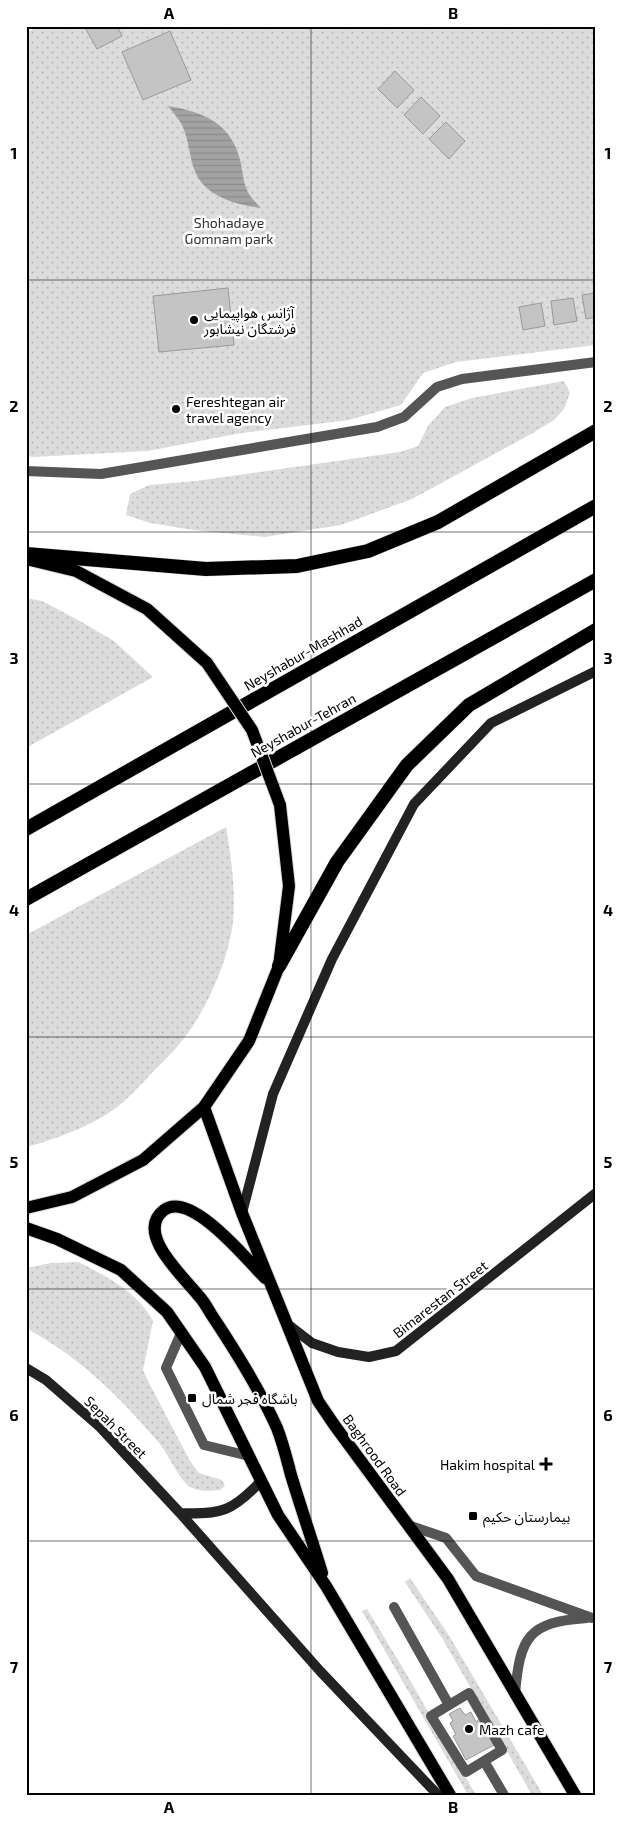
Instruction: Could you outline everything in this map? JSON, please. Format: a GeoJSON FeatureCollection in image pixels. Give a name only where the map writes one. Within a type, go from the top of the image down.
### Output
{"type":"FeatureCollection","features":[{"type":"Feature","properties":{"kind":"highway"},"geometry":{"type":"LineString","coordinates":[[26,554],[206,569],[297,566],[368,551],[438,522],[596,431]]}},
{"type":"Feature","properties":{"kind":"highway","name":"Neyshabur-Mashhad"},"geometry":{"type":"LineString","coordinates":[[26,829],[596,506]]}},
{"type":"Feature","properties":{"kind":"highway","name":"Neyshabur-Tehran"},"geometry":{"type":"LineString","coordinates":[[26,900],[596,580]]}},
{"type":"Feature","properties":{"kind":"highway"},"geometry":{"type":"LineString","coordinates":[[279,966],[337,862],[406,765],[469,705],[596,630]]}},
{"type":"Feature","properties":{"kind":"main road"},"geometry":{"type":"LineString","coordinates":[[26,559],[76,572],[147,609],[207,663],[252,730],[280,805],[289,886],[279,966],[250,1041],[204,1108],[143,1160],[72,1198],[26,1208]]}},
{"type":"Feature","properties":{"kind":"main road"},"geometry":{"type":"LineString","coordinates":[[242,1213],[273,1094],[332,959],[414,804],[491,723],[596,671]]}},
{"type":"Feature","properties":{"kind":"main road","name":"Baghrood Road"},"geometry":{"type":"LineString","coordinates":[[204,1108],[268,1282],[318,1401],[448,1579],[575,1795]]}},
{"type":"Feature","properties":{"kind":"main road","name":"Bimarestan Street"},"geometry":{"type":"LineString","coordinates":[[285,1322],[312,1343],[338,1352],[369,1357],[396,1351],[596,1192]]}},
{"type":"Feature","properties":{"kind":"main road"},"geometry":{"type":"LineString","coordinates":[[268,1282],[218,1230],[193,1212],[178,1207],[165,1210],[157,1219],[154,1230],[160,1248],[204,1303],[239,1356],[277,1429],[326,1586]]}},
{"type":"Feature","properties":{"kind":"main road"},"geometry":{"type":"LineString","coordinates":[[26,1228],[57,1239],[121,1270],[167,1312],[205,1367],[278,1514],[326,1586],[450,1795]]}},
{"type":"Feature","properties":{"kind":"main road","name":"Sepah Street"},"geometry":{"type":"LineString","coordinates":[[26,1368],[46,1380],[100,1427],[320,1671],[438,1795]]}},
{"type":"Feature","properties":{"kind":"main road"},"geometry":{"type":"LineString","coordinates":[[180,1514],[217,1512],[234,1506],[261,1481]]}},
{"type":"Feature","properties":{"kind":"street"},"geometry":{"type":"LineString","coordinates":[[26,471],[101,474],[377,427],[404,417],[437,387],[462,379],[596,362]]}},
{"type":"Feature","properties":{"kind":"street"},"geometry":{"type":"LineString","coordinates":[[181,1333],[166,1368],[204,1445],[249,1456]]}},
{"type":"Feature","properties":{"kind":"street"},"geometry":{"type":"LineString","coordinates":[[408,1525],[446,1538],[476,1576],[594,1618]]}},
{"type":"Feature","properties":{"kind":"street"},"geometry":{"type":"LineString","coordinates":[[394,1607],[449,1705]]}},
{"type":"Feature","properties":{"kind":"street"},"geometry":{"type":"LineString","coordinates":[[515,1694],[522,1649],[532,1635],[545,1625],[562,1620],[594,1618]]}},
{"type":"Feature","properties":{"kind":"street"},"geometry":{"type":"LineString","coordinates":[[469,1693],[502,1750],[466,1772],[431,1716],[449,1705],[469,1693]]}},
{"type":"Feature","properties":{"kind":"street"},"geometry":{"type":"LineString","coordinates":[[484,1761],[504,1795]]}},
{"type":"Feature","properties":{"kind":"green space","name":"Shohadaye Gomnam park"},"geometry":{"type":"Polygon","coordinates":[[[39,26],[596,26],[596,345],[456,362],[423,373],[401,405],[349,420],[241,433],[148,451],[32,457],[26,455],[26,33],[39,26]]]}},
{"type":"Feature","properties":{"kind":"green space"},"geometry":{"type":"Polygon","coordinates":[[[564,381],[570,393],[564,409],[554,420],[412,499],[341,525],[265,537],[193,530],[150,523],[126,515],[130,494],[149,485],[196,481],[400,452],[418,446],[428,426],[445,407],[472,398],[564,381]]]}},
{"type":"Feature","properties":{"kind":"green space"},"geometry":{"type":"Polygon","coordinates":[[[26,598],[42,601],[114,641],[153,677],[26,748],[26,598]]]}},
{"type":"Feature","properties":{"kind":"green space"},"geometry":{"type":"Polygon","coordinates":[[[226,827],[233,886],[234,909],[231,935],[217,980],[196,1021],[174,1050],[135,1091],[113,1110],[78,1129],[26,1147],[26,935],[226,827]]]}},
{"type":"Feature","properties":{"kind":"green space"},"geometry":{"type":"Polygon","coordinates":[[[79,1262],[121,1286],[147,1311],[153,1321],[143,1370],[190,1461],[199,1473],[222,1480],[225,1486],[220,1490],[209,1491],[190,1487],[159,1443],[114,1394],[82,1365],[26,1328],[26,1268],[51,1263],[79,1262]]]}},
{"type":"Feature","properties":{"kind":"green space"},"geometry":{"type":"Polygon","coordinates":[[[410,1578],[448,1634],[543,1795],[532,1795],[442,1638],[405,1582],[410,1578]]]}},
{"type":"Feature","properties":{"kind":"green space"},"geometry":{"type":"Polygon","coordinates":[[[367,1609],[476,1795],[468,1795],[362,1611],[367,1609]]]}},
{"type":"Feature","properties":{"kind":"shaded area"},"geometry":{"type":"Polygon","coordinates":[[[168,106],[205,116],[224,130],[237,150],[248,192],[261,208],[230,201],[220,197],[203,185],[193,166],[182,125],[168,106]]]}},
{"type":"Feature","properties":{"kind":"building"},"geometry":{"type":"Polygon","coordinates":[[[84,26],[117,26],[122,36],[97,49],[84,26]]]}},
{"type":"Feature","properties":{"kind":"building"},"geometry":{"type":"Polygon","coordinates":[[[170,31],[191,80],[143,100],[122,52],[170,31]]]}},
{"type":"Feature","properties":{"kind":"building"},"geometry":{"type":"Polygon","coordinates":[[[395,71],[414,90],[397,108],[378,89],[395,71]]]}},
{"type":"Feature","properties":{"kind":"building"},"geometry":{"type":"Polygon","coordinates":[[[421,97],[440,116],[423,134],[404,115],[421,97]]]}},
{"type":"Feature","properties":{"kind":"building"},"geometry":{"type":"Polygon","coordinates":[[[446,122],[465,141],[449,159],[429,139],[446,122]]]}},
{"type":"Feature","properties":{"kind":"building","name":"آژانس هواپیمایی فرشتگان نیشابور"},"geometry":{"type":"Polygon","coordinates":[[[228,288],[234,345],[159,352],[153,296],[228,288]]]}},
{"type":"Feature","properties":{"kind":"building"},"geometry":{"type":"Polygon","coordinates":[[[596,293],[596,317],[586,319],[582,295],[596,293]]]}},
{"type":"Feature","properties":{"kind":"building"},"geometry":{"type":"Polygon","coordinates":[[[573,298],[577,321],[554,325],[551,301],[573,298]]]}},
{"type":"Feature","properties":{"kind":"building"},"geometry":{"type":"Polygon","coordinates":[[[541,303],[545,326],[523,330],[519,307],[541,303]]]}},
{"type":"Feature","properties":{"kind":"building","name":"Mazh cafe"},"geometry":{"type":"Polygon","coordinates":[[[460,1708],[465,1715],[471,1712],[476,1722],[479,1719],[494,1745],[466,1760],[453,1736],[456,1735],[450,1723],[453,1721],[449,1714],[460,1708]]]}},
{"type":"Feature","properties":{"kind":"place","name":"آژانس هواپیمایی فرشتگان نیشابور"},"geometry":{"type":"Point","coordinates":[194,320]}},
{"type":"Feature","properties":{"kind":"place","name":"Fereshtegan air travel agency"},"geometry":{"type":"Point","coordinates":[176,409]}},
{"type":"Feature","properties":{"kind":"place","name":"باشگاه فجر شمال"},"geometry":{"type":"Point","coordinates":[192,1398]}},
{"type":"Feature","properties":{"kind":"place","name":"Hakim hospital"},"geometry":{"type":"Point","coordinates":[546,1464]}},
{"type":"Feature","properties":{"kind":"place","name":"بیمارستان حکیم"},"geometry":{"type":"Point","coordinates":[473,1516]}},
{"type":"Feature","properties":{"kind":"place","name":"Mazh cafe"},"geometry":{"type":"Point","coordinates":[469,1729]}}]}
